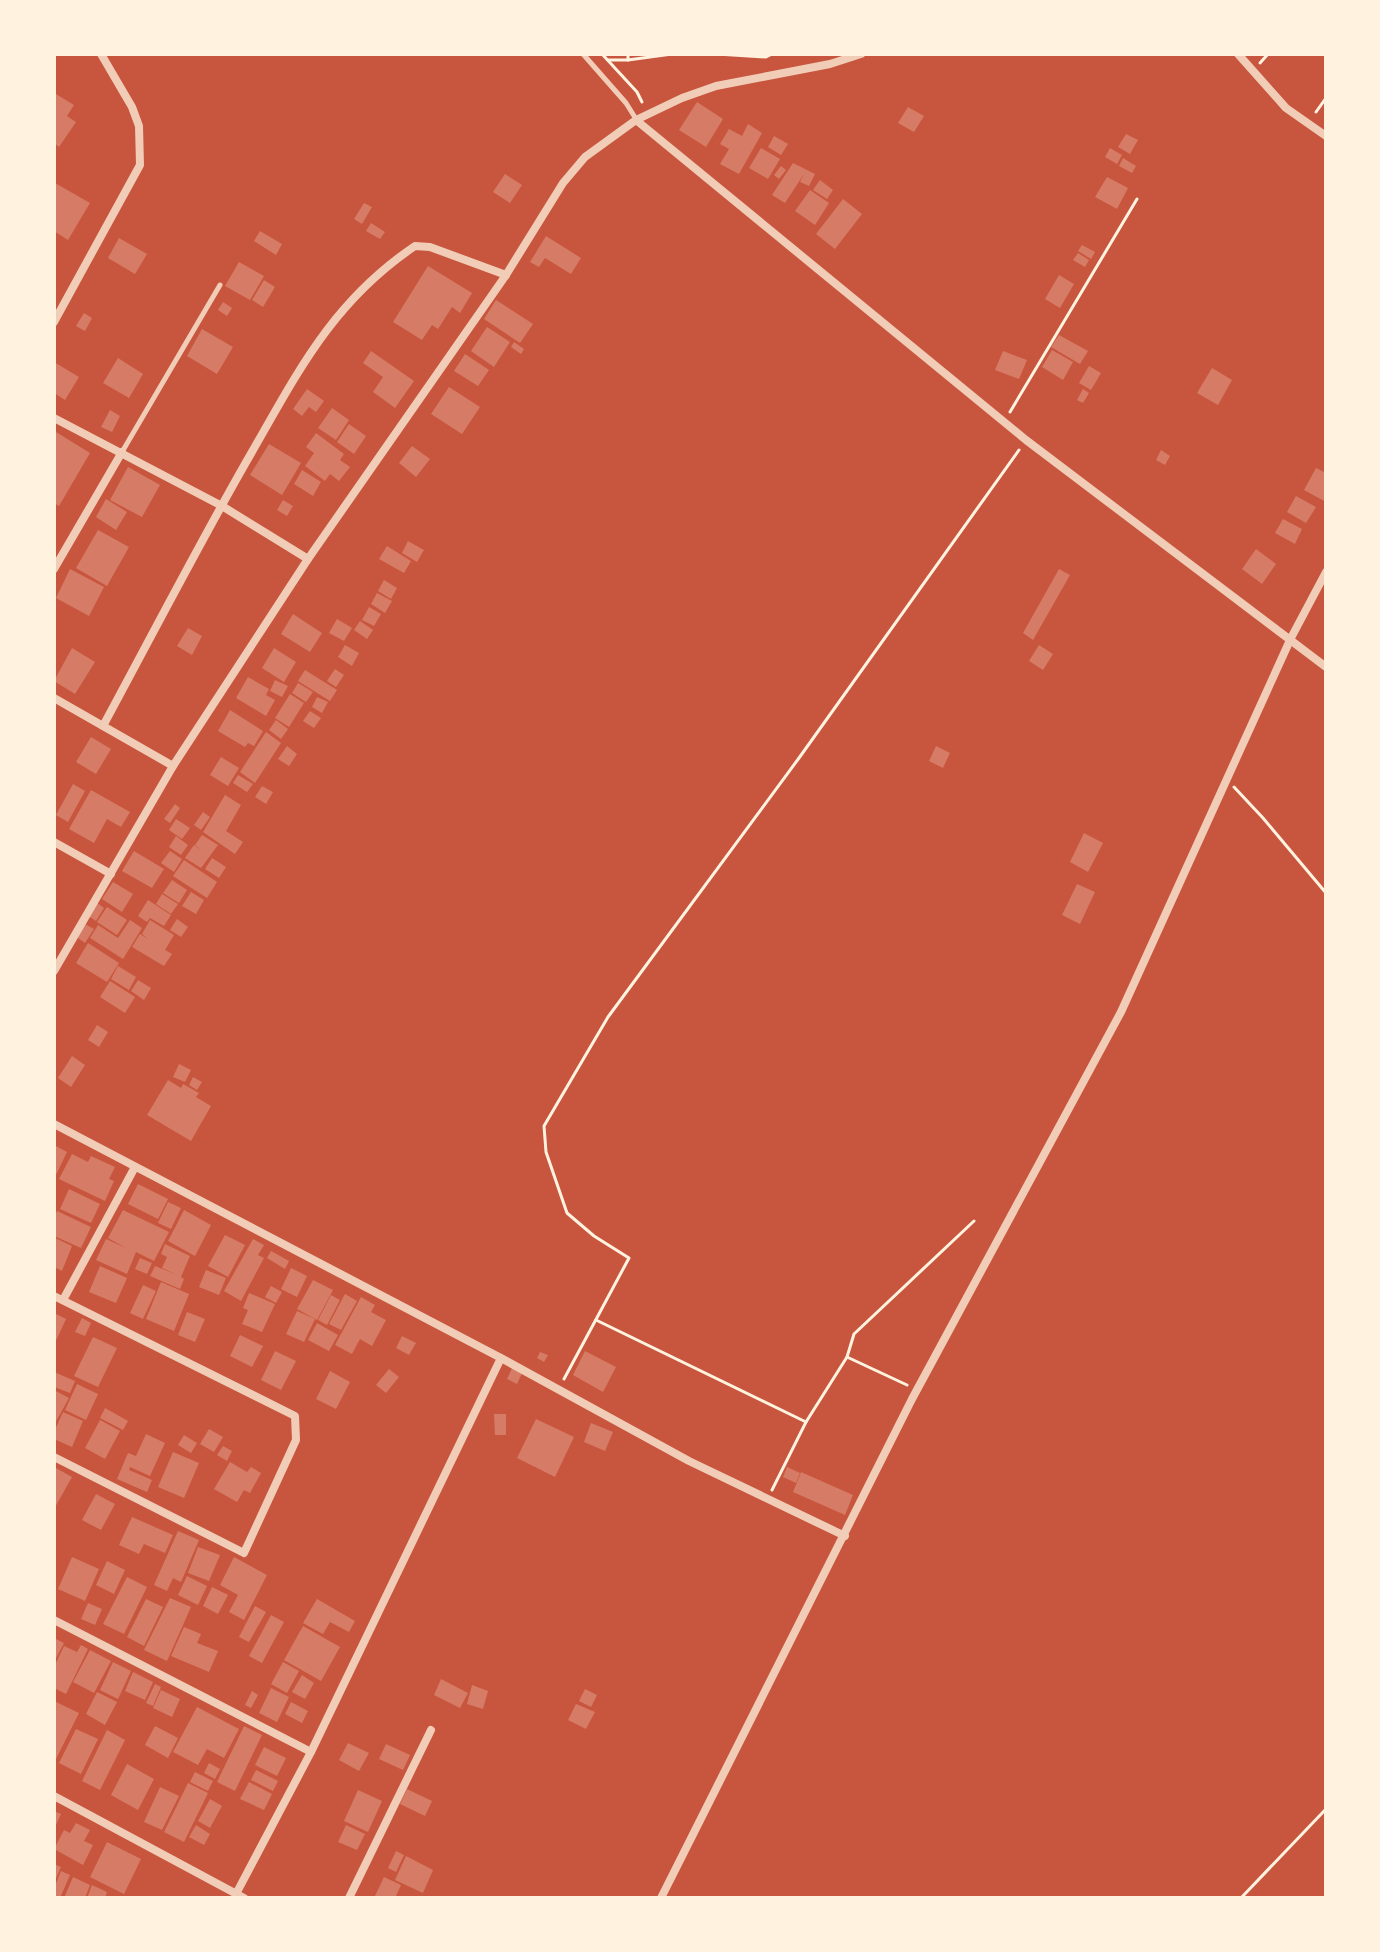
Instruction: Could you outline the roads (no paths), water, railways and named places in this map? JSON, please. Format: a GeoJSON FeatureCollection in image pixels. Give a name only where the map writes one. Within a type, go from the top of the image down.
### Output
{"type":"FeatureCollection","features":[{"type":"Feature","properties":{"kind":"street"},"geometry":{"type":"LineString","coordinates":[[54,322],[140,165],[139,126],[132,107],[101,54]]}},
{"type":"Feature","properties":{"kind":"street"},"geometry":{"type":"LineString","coordinates":[[54,971],[173,766],[308,559],[506,275],[563,183],[585,157],[636,120],[662,106],[716,86],[830,64],[861,54]]}},
{"type":"Feature","properties":{"kind":"street"},"geometry":{"type":"LineString","coordinates":[[1238,54],[1286,108],[1326,136]]}},
{"type":"Feature","properties":{"kind":"street"},"geometry":{"type":"LineString","coordinates":[[636,120],[1026,440],[1326,667]]}},
{"type":"Feature","properties":{"kind":"street"},"geometry":{"type":"LineString","coordinates":[[103,726],[316,341],[360,289],[415,246],[430,247],[506,275]]}},
{"type":"Feature","properties":{"kind":"street"},"geometry":{"type":"LineString","coordinates":[[54,418],[222,506],[308,559]]}},
{"type":"Feature","properties":{"kind":"street"},"geometry":{"type":"LineString","coordinates":[[54,569],[122,452]]}},
{"type":"Feature","properties":{"kind":"street"},"geometry":{"type":"LineString","coordinates":[[661,1898],[917,1390],[1121,1012],[1291,638],[1326,572]]}},
{"type":"Feature","properties":{"kind":"street"},"geometry":{"type":"LineString","coordinates":[[54,698],[173,766]]}},
{"type":"Feature","properties":{"kind":"street"},"geometry":{"type":"LineString","coordinates":[[54,842],[111,874]]}},
{"type":"Feature","properties":{"kind":"street"},"geometry":{"type":"LineString","coordinates":[[54,1124],[501,1358],[689,1461],[845,1536]]}},
{"type":"Feature","properties":{"kind":"street"},"geometry":{"type":"LineString","coordinates":[[54,1457],[244,1553],[296,1440],[295,1416],[58,1298],[135,1167]]}},
{"type":"Feature","properties":{"kind":"street"},"geometry":{"type":"LineString","coordinates":[[54,1796],[240,1896],[501,1358]]}},
{"type":"Feature","properties":{"kind":"street"},"geometry":{"type":"LineString","coordinates":[[54,1620],[311,1752]]}},
{"type":"Feature","properties":{"kind":"street"},"geometry":{"type":"LineString","coordinates":[[349,1898],[431,1730]]}},
{"type":"Feature","properties":{"kind":"lane"},"geometry":{"type":"LineString","coordinates":[[583,54],[626,103],[636,120]]}},
{"type":"Feature","properties":{"kind":"lane"},"geometry":{"type":"LineString","coordinates":[[122,452],[220,285]]}}]}
